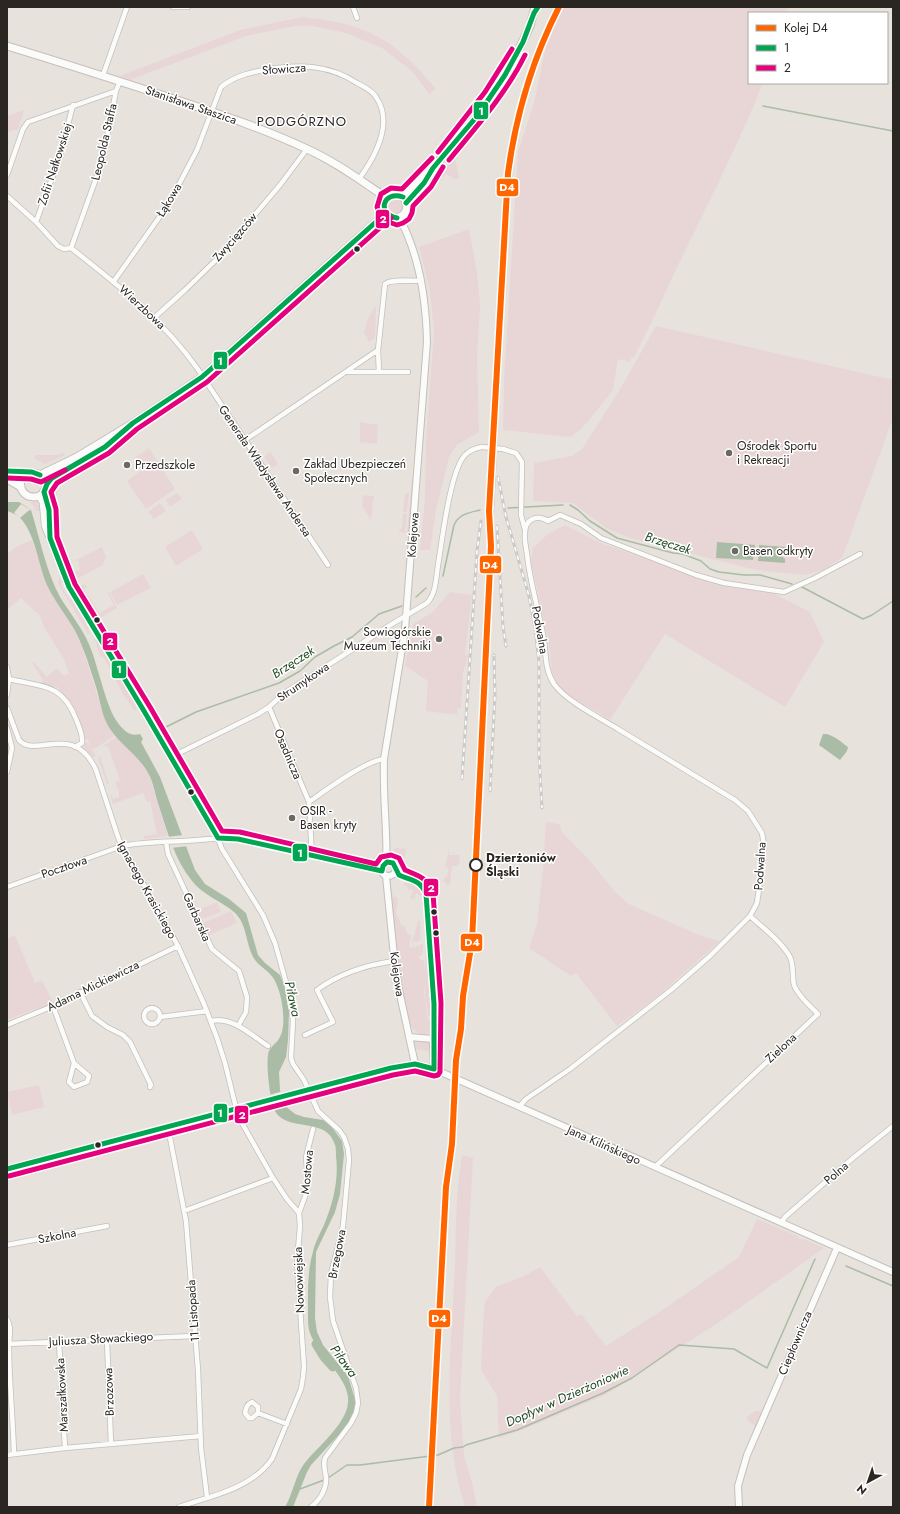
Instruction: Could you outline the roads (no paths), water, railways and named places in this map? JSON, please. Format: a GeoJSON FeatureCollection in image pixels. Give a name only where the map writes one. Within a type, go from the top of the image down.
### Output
{"type":"FeatureCollection","features":[{"type":"Feature","properties":{"kind":"main road"},"geometry":{"type":"LineString","coordinates":[[405,200],[400,196],[393,195],[387,198],[384,204],[386,213],[392,217],[399,217],[405,212],[405,200],[424,183],[433,168],[478,115],[505,75],[523,42],[536,9]]}},
{"type":"Feature","properties":{"kind":"main road","name":"Stanisława Staszica"},"geometry":{"type":"LineString","coordinates":[[7,46],[103,75],[213,112],[307,149],[359,179],[387,198]]}},
{"type":"Feature","properties":{"kind":"main road"},"geometry":{"type":"LineString","coordinates":[[40,475],[77,457],[133,423],[202,377],[386,213]]}},
{"type":"Feature","properties":{"kind":"main road"},"geometry":{"type":"LineString","coordinates":[[25,473],[20,481],[23,492],[31,497],[41,494],[52,478],[105,447],[133,423]]}},
{"type":"Feature","properties":{"kind":"main road"},"geometry":{"type":"LineString","coordinates":[[7,471],[17,474],[33,472],[45,479],[47,484]]}},
{"type":"Feature","properties":{"kind":"main road"},"geometry":{"type":"LineString","coordinates":[[7,479],[21,487]]}},
{"type":"Feature","properties":{"kind":"street"},"geometry":{"type":"LineString","coordinates":[[103,75],[127,7]]}},
{"type":"Feature","properties":{"kind":"street"},"geometry":{"type":"LineString","coordinates":[[173,7],[188,7]]}},
{"type":"Feature","properties":{"kind":"street"},"geometry":{"type":"LineString","coordinates":[[353,7],[357,18]]}},
{"type":"Feature","properties":{"kind":"street","name":"Słowicza"},"geometry":{"type":"LineString","coordinates":[[213,112],[221,87],[226,82],[246,74],[281,67],[301,66],[320,68],[342,74],[368,89],[376,96],[383,113],[381,138],[377,150],[359,179]]}},
{"type":"Feature","properties":{"kind":"street","name":"Leopolda Staffa"},"geometry":{"type":"LineString","coordinates":[[71,248],[102,162],[116,91],[120,81]]}},
{"type":"Feature","properties":{"kind":"street"},"geometry":{"type":"LineString","coordinates":[[7,175],[23,129],[28,122],[116,91]]}},
{"type":"Feature","properties":{"kind":"street","name":"Zofii Nałkowskiej"},"geometry":{"type":"LineString","coordinates":[[36,222],[60,156],[73,106]]}},
{"type":"Feature","properties":{"kind":"street","name":"Łąkowa"},"geometry":{"type":"LineString","coordinates":[[114,281],[168,205],[197,150],[213,112]]}},
{"type":"Feature","properties":{"kind":"street","name":"Zwycięzców"},"geometry":{"type":"LineString","coordinates":[[154,317],[218,258],[280,185],[307,149]]}},
{"type":"Feature","properties":{"kind":"street","name":"Wierzbowa"},"geometry":{"type":"LineString","coordinates":[[7,196],[36,222],[58,246],[64,249],[71,248],[114,281],[154,317],[175,340],[202,377]]}},
{"type":"Feature","properties":{"kind":"street","name":"Kolejowa"},"geometry":{"type":"LineString","coordinates":[[399,217],[411,243],[421,281],[426,307],[427,348],[407,614],[401,663],[384,759],[383,779],[386,876],[394,961],[415,1064]]}},
{"type":"Feature","properties":{"kind":"street"},"geometry":{"type":"LineString","coordinates":[[379,372],[378,350],[385,284],[393,281],[421,281]]}},
{"type":"Feature","properties":{"kind":"street"},"geometry":{"type":"LineString","coordinates":[[245,440],[348,372],[378,350]]}},
{"type":"Feature","properties":{"kind":"street"},"geometry":{"type":"LineString","coordinates":[[348,372],[408,372]]}},
{"type":"Feature","properties":{"kind":"street","name":"Generała Władysława Andersa"},"geometry":{"type":"LineString","coordinates":[[202,377],[328,565]]}},
{"type":"Feature","properties":{"kind":"street","name":"Strumykowa"},"geometry":{"type":"LineString","coordinates":[[171,758],[225,731],[268,707],[283,694],[407,614],[425,605],[430,600],[434,589],[444,524],[457,468],[466,454],[482,447],[503,449]]}},
{"type":"Feature","properties":{"kind":"street","name":"Podwalna"},"geometry":{"type":"LineString","coordinates":[[503,449],[516,453],[522,462],[521,515],[525,530],[529,570],[544,640],[545,658],[549,675],[554,684],[559,691],[568,698],[735,800],[748,812],[762,833],[764,845],[757,903],[750,916],[710,956],[671,990],[570,1069],[526,1099],[519,1108]]}},
{"type":"Feature","properties":{"kind":"street"},"geometry":{"type":"LineString","coordinates":[[41,494],[49,510],[50,538]]}},
{"type":"Feature","properties":{"kind":"street","name":"Brzegowa"},"geometry":{"type":"LineString","coordinates":[[41,494],[44,526],[69,586],[267,924],[275,943],[291,1000],[293,1021],[292,1061],[309,1091],[318,1111],[335,1125],[344,1137],[348,1149],[349,1160],[343,1226],[332,1274],[330,1297],[333,1321],[356,1388],[358,1403],[356,1413],[351,1423],[325,1458],[324,1465],[326,1478],[323,1494],[311,1507]]}},
{"type":"Feature","properties":{"kind":"street"},"geometry":{"type":"LineString","coordinates":[[525,530],[528,522],[533,518],[542,517],[548,521],[560,515],[581,524],[601,538],[696,574],[724,583],[784,592],[815,578],[860,554]]}},
{"type":"Feature","properties":{"kind":"street"},"geometry":{"type":"LineString","coordinates":[[7,668],[9,679],[7,695]]}},
{"type":"Feature","properties":{"kind":"street"},"geometry":{"type":"LineString","coordinates":[[9,679],[54,690],[66,699],[76,717],[83,737],[82,742],[75,747]]}},
{"type":"Feature","properties":{"kind":"street","name":"Osadnicza"},"geometry":{"type":"LineString","coordinates":[[268,707],[309,802],[312,856]]}},
{"type":"Feature","properties":{"kind":"street","name":"Ignacego Krasickiego"},"geometry":{"type":"LineString","coordinates":[[7,708],[19,740],[22,744],[30,746],[62,743],[75,747],[88,756],[93,764],[122,846],[178,946],[207,1011]]}},
{"type":"Feature","properties":{"kind":"street"},"geometry":{"type":"LineString","coordinates":[[7,728],[12,748],[7,772]]}},
{"type":"Feature","properties":{"kind":"street"},"geometry":{"type":"LineString","coordinates":[[309,802],[363,767],[376,760],[384,759]]}},
{"type":"Feature","properties":{"kind":"street","name":"Pocztowa"},"geometry":{"type":"LineString","coordinates":[[7,887],[122,846],[218,838],[238,839],[312,856],[386,876]]}},
{"type":"Feature","properties":{"kind":"street","name":"Garbarska"},"geometry":{"type":"LineString","coordinates":[[167,842],[168,854],[212,950],[239,970],[247,997],[246,1012],[238,1026]]}},
{"type":"Feature","properties":{"kind":"street"},"geometry":{"type":"LineString","coordinates":[[386,860],[395,864],[396,871],[401,876],[413,879],[420,883],[425,889],[434,1004],[434,1069]]}},
{"type":"Feature","properties":{"kind":"street"},"geometry":{"type":"LineString","coordinates":[[386,876],[394,875],[396,871]]}},
{"type":"Feature","properties":{"kind":"street","name":"Zielona"},"geometry":{"type":"LineString","coordinates":[[655,1167],[818,1014],[794,985],[790,956],[750,916]]}},
{"type":"Feature","properties":{"kind":"street","name":"Adama Mickiewicza"},"geometry":{"type":"LineString","coordinates":[[7,1024],[53,1006],[178,946]]}},
{"type":"Feature","properties":{"kind":"street"},"geometry":{"type":"LineString","coordinates":[[305,1035],[333,1022],[317,990],[327,983],[355,970],[394,961]]}},
{"type":"Feature","properties":{"kind":"street"},"geometry":{"type":"LineString","coordinates":[[80,992],[92,1016],[107,1027],[123,1035],[130,1042],[151,1085],[150,1087]]}},
{"type":"Feature","properties":{"kind":"street"},"geometry":{"type":"LineString","coordinates":[[53,1006],[74,1063],[89,1076],[87,1082],[74,1087],[69,1082],[74,1063]]}},
{"type":"Feature","properties":{"kind":"street"},"geometry":{"type":"LineString","coordinates":[[160,1017],[207,1011],[225,1063],[236,1109],[242,1124],[273,1178],[287,1199],[299,1213]]}},
{"type":"Feature","properties":{"kind":"street"},"geometry":{"type":"LineString","coordinates":[[211,1021],[223,1020],[238,1026],[268,1046]]}},
{"type":"Feature","properties":{"kind":"street"},"geometry":{"type":"LineString","coordinates":[[409,1037],[433,1039]]}},
{"type":"Feature","properties":{"kind":"street","name":"Jana Kilińskiego"},"geometry":{"type":"LineString","coordinates":[[7,1169],[309,1091],[391,1068],[415,1064],[434,1069],[519,1108],[893,1272]]}},
{"type":"Feature","properties":{"kind":"street","name":"Polna"},"geometry":{"type":"LineString","coordinates":[[781,1223],[785,1217],[893,1126]]}},
{"type":"Feature","properties":{"kind":"street","name":"11 Listopada"},"geometry":{"type":"LineString","coordinates":[[168,1127],[186,1221],[206,1497]]}},
{"type":"Feature","properties":{"kind":"street","name":"Mostowa"},"geometry":{"type":"LineString","coordinates":[[299,1213],[307,1191],[308,1182],[306,1157],[313,1130]]}},
{"type":"Feature","properties":{"kind":"street"},"geometry":{"type":"LineString","coordinates":[[184,1211],[273,1178]]}},
{"type":"Feature","properties":{"kind":"street","name":"Nowowiejska"},"geometry":{"type":"LineString","coordinates":[[179,1507],[230,1490],[247,1481],[259,1472],[272,1459],[287,1424],[301,1389],[304,1371],[296,1263],[300,1226],[299,1213]]}},
{"type":"Feature","properties":{"kind":"street","name":"Szkolna"},"geometry":{"type":"LineString","coordinates":[[7,1245],[107,1226]]}},
{"type":"Feature","properties":{"kind":"street","name":"Ciepłownicza"},"geometry":{"type":"LineString","coordinates":[[739,1507],[737,1493],[739,1478],[836,1248]]}},
{"type":"Feature","properties":{"kind":"street"},"geometry":{"type":"LineString","coordinates":[[7,1319],[11,1327],[8,1344],[14,1454]]}},
{"type":"Feature","properties":{"kind":"street","name":"Juliusza Słowackiego"},"geometry":{"type":"LineString","coordinates":[[8,1344],[194,1336]]}},
{"type":"Feature","properties":{"kind":"street","name":"Brzozowa"},"geometry":{"type":"LineString","coordinates":[[107,1340],[111,1444]]}},
{"type":"Feature","properties":{"kind":"street","name":"Marszałkowska"},"geometry":{"type":"LineString","coordinates":[[59,1342],[65,1448]]}},
{"type":"Feature","properties":{"kind":"street"},"geometry":{"type":"LineString","coordinates":[[258,1413],[287,1424]]}},
{"type":"Feature","properties":{"kind":"street"},"geometry":{"type":"LineString","coordinates":[[7,1455],[65,1448],[201,1436]]}},
{"type":"Feature","properties":{"kind":"waterway"},"geometry":{"type":"LineString","coordinates":[[540,54],[563,7]]}},
{"type":"Feature","properties":{"kind":"waterway"},"geometry":{"type":"LineString","coordinates":[[763,106],[893,131]]}},
{"type":"Feature","properties":{"kind":"waterway","name":"Brzęczek"},"geometry":{"type":"LineString","coordinates":[[508,508],[563,505]]}},
{"type":"Feature","properties":{"kind":"waterway","name":"Brzęczek"},"geometry":{"type":"LineString","coordinates":[[570,505],[590,521],[617,538],[673,553],[683,554],[701,561],[710,569],[719,572],[760,575],[792,584]]}},
{"type":"Feature","properties":{"kind":"waterway","name":"Brzęczek"},"geometry":{"type":"LineString","coordinates":[[443,576],[456,521],[464,514],[480,510]]}},
{"type":"Feature","properties":{"kind":"waterway","name":"Brzęczek"},"geometry":{"type":"LineString","coordinates":[[802,587],[863,619],[872,615],[893,601]]}},
{"type":"Feature","properties":{"kind":"waterway","name":"Brzęczek"},"geometry":{"type":"LineString","coordinates":[[416,597],[426,588]]}},
{"type":"Feature","properties":{"kind":"waterway","name":"Brzęczek"},"geometry":{"type":"LineString","coordinates":[[164,728],[196,712],[279,683],[300,671],[315,657],[352,637],[379,614],[402,606]]}},
{"type":"Feature","properties":{"kind":"waterway","name":"Dopływ w Dzierżoniowie"},"geometry":{"type":"LineString","coordinates":[[328,1478],[347,1465],[360,1465],[438,1455],[454,1448],[463,1447],[517,1430],[603,1393],[632,1378],[679,1345],[734,1349],[767,1368],[815,1259]]}},
{"type":"Feature","properties":{"kind":"waterway","name":"Dopływ w Dzierżoniowie"},"geometry":{"type":"LineString","coordinates":[[846,1266],[893,1286]]}},
{"type":"Feature","properties":{"kind":"waterway","name":"Piława"},"geometry":{"type":"LineString","coordinates":[[316,1344],[324,1357],[333,1367]]}},
{"type":"Feature","properties":{"kind":"waterway","name":"Dopływ w Dzierżoniowie"},"geometry":{"type":"LineString","coordinates":[[300,1489],[324,1480]]}},
{"type":"Feature","properties":{"kind":"railway"},"geometry":{"type":"LineString","coordinates":[[491,546],[506,239],[512,165]]}},
{"type":"Feature","properties":{"kind":"railway"},"geometry":{"type":"LineString","coordinates":[[498,477],[506,517],[529,596],[535,628],[539,663],[539,754],[542,808]]}},
{"type":"Feature","properties":{"kind":"railway"},"geometry":{"type":"LineString","coordinates":[[462,779],[477,551],[481,521]]}},
{"type":"Feature","properties":{"kind":"railway"},"geometry":{"type":"LineString","coordinates":[[497,526],[503,627],[506,646]]}},
{"type":"Feature","properties":{"kind":"railway"},"geometry":{"type":"LineString","coordinates":[[490,791],[495,695],[494,655]]}},
{"type":"Feature","properties":{"kind":"rail line","name":"D4"},"geometry":{"type":"LineString","coordinates":[[429,1507],[446,1187],[452,1144],[456,1060],[461,1029],[463,996],[472,941],[491,546],[489,511],[508,173],[511,151],[526,88],[549,27],[559,7]]}},
{"type":"Feature","properties":{"kind":"place","name":"Ośrodek Sportu i Rekreacji"},"geometry":{"type":"Point","coordinates":[729,453]}},
{"type":"Feature","properties":{"kind":"place","name":"Przedszkole"},"geometry":{"type":"Point","coordinates":[127,465]}},
{"type":"Feature","properties":{"kind":"place","name":"Zakład Ubezpieczeń Społecznych"},"geometry":{"type":"Point","coordinates":[296,471]}},
{"type":"Feature","properties":{"kind":"place","name":"Basen odkryty"},"geometry":{"type":"Point","coordinates":[735,551]}},
{"type":"Feature","properties":{"kind":"place","name":"Sowiogórskie Muzeum Techniki"},"geometry":{"type":"Point","coordinates":[439,639]}},
{"type":"Feature","properties":{"kind":"place","name":"OSIR - Basen kryty"},"geometry":{"type":"Point","coordinates":[292,818]}},
{"type":"Feature","properties":{"kind":"place","name":"Dzierżoniów Śląski"},"geometry":{"type":"Point","coordinates":[476,865]}},
{"type":"Feature","properties":{"kind":"district","name":"PODGÓRZNO"},"geometry":{"type":"Point","coordinates":[302,121]}}]}
